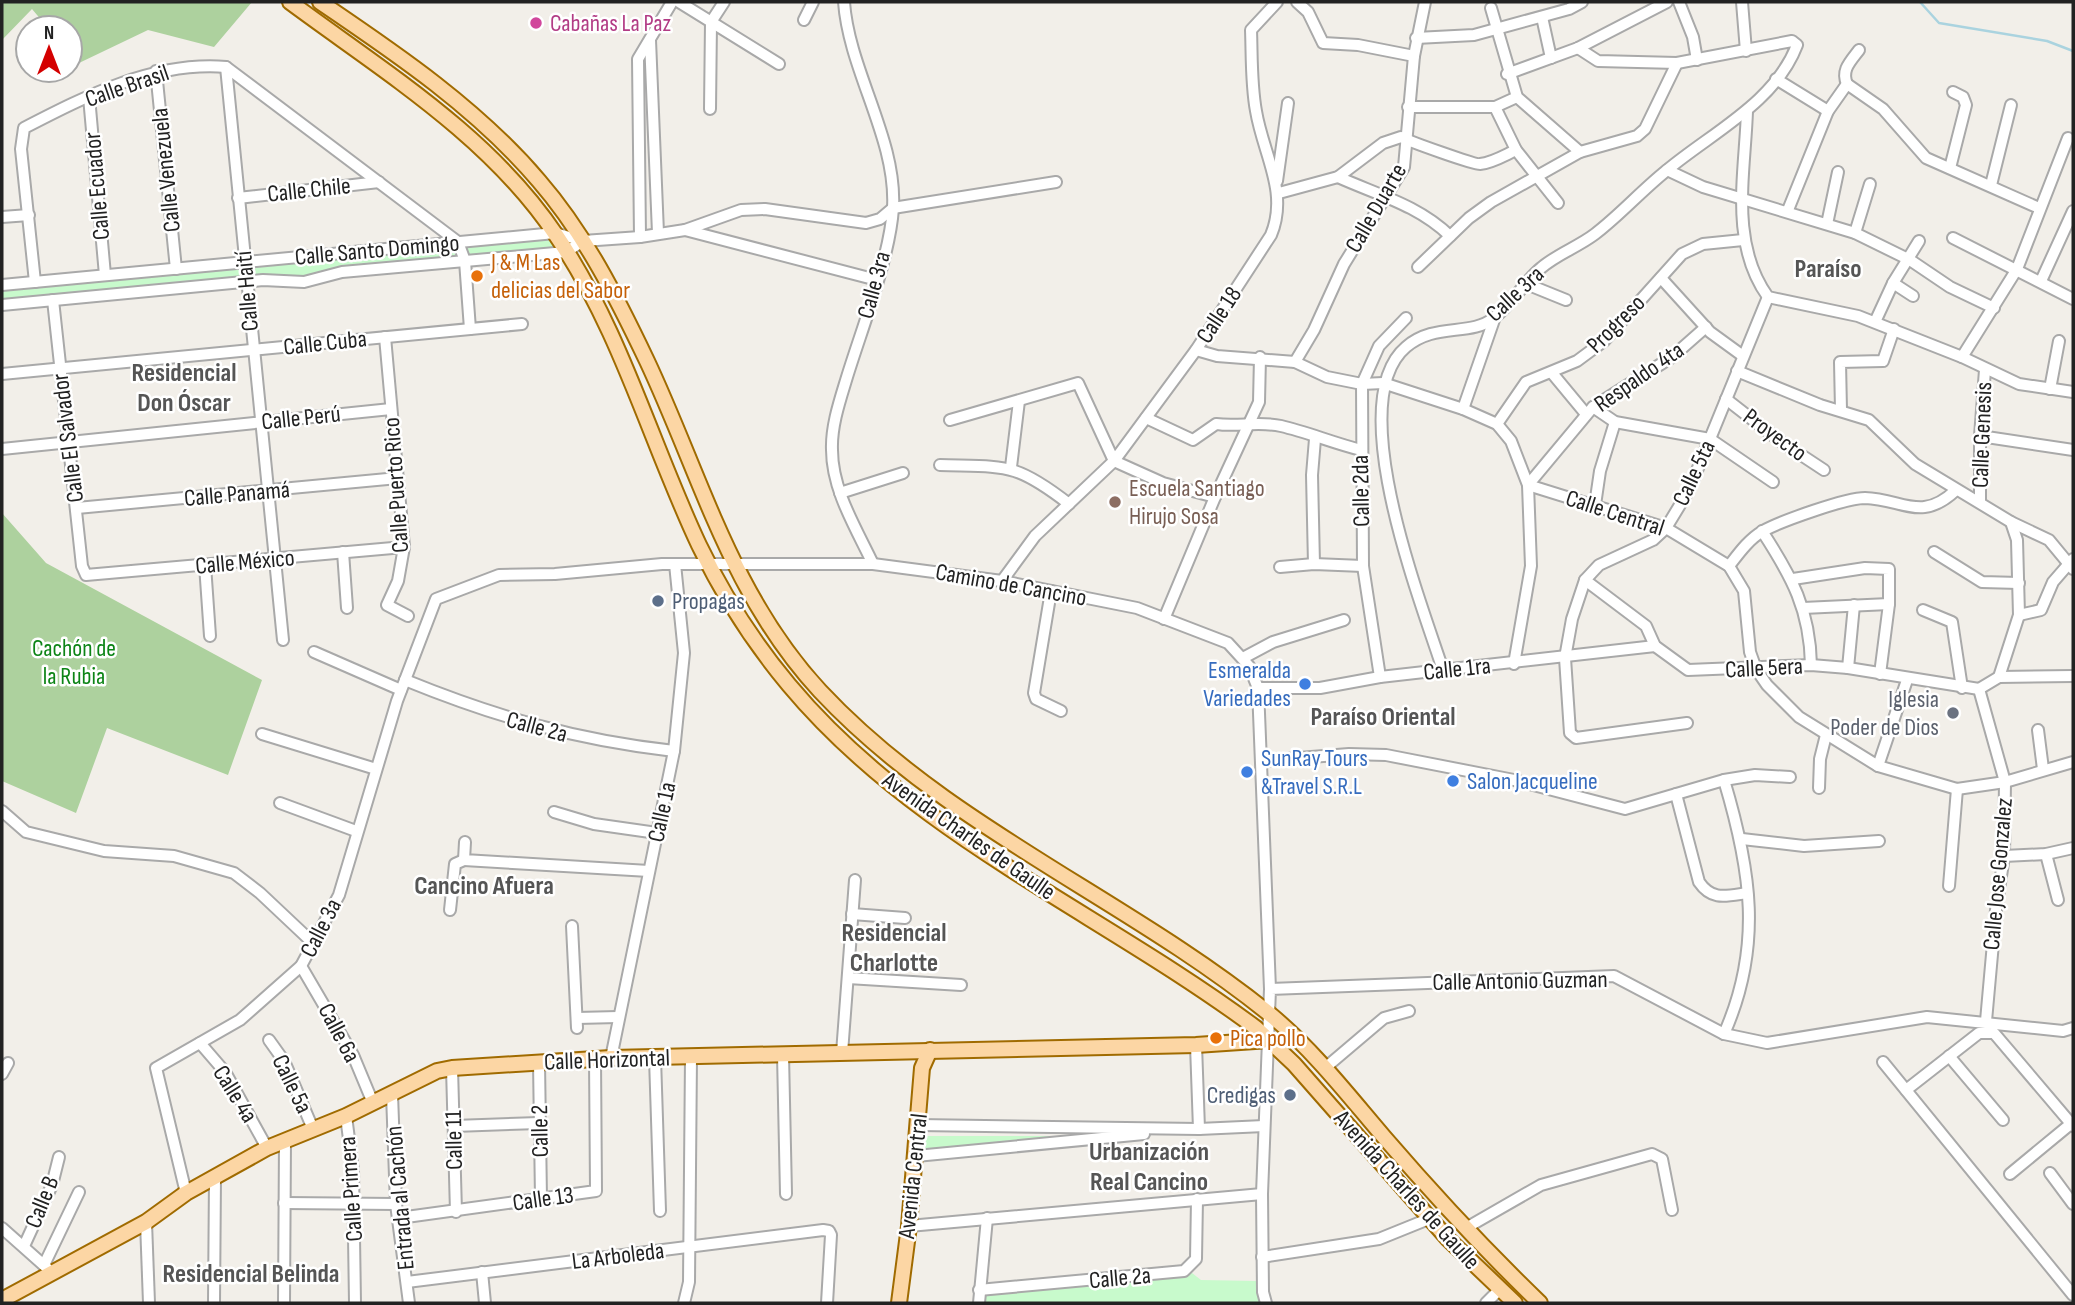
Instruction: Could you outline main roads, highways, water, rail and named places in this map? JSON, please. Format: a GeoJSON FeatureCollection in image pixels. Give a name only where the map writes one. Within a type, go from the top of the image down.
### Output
{"type":"FeatureCollection","features":[{"type":"Feature","properties":{"kind":"main road","name":"Avenida Charles de Gaulle"},"geometry":{"type":"LineString","coordinates":[[290,2],[473,141],[524,195],[555,233],[633,378],[709,564],[744,624],[789,685],[862,760],[952,830],[1226,1006],[1270,1040],[1431,1217],[1515,1303]]}},
{"type":"Feature","properties":{"kind":"main road","name":"Avenida Charles de Gaulle"},"geometry":{"type":"LineString","coordinates":[[320,2],[421,74],[485,126],[540,182],[583,241],[648,362],[732,563],[784,647],[818,689],[883,752],[945,798],[1216,976],[1271,1016],[1325,1068],[1466,1228],[1540,1303]]}},
{"type":"Feature","properties":{"kind":"main road","name":"Calle Horizontal"},"geometry":{"type":"LineString","coordinates":[[2,1300],[48,1270],[146,1222],[186,1193],[267,1148],[346,1116],[437,1072],[452,1068],[611,1058],[1196,1045],[1270,1040]]}},
{"type":"Feature","properties":{"kind":"main road","name":"Avenida Central"},"geometry":{"type":"LineString","coordinates":[[899,1303],[916,1156],[922,1068],[930,1050]]}},
{"type":"Feature","properties":{"kind":"main road"},"geometry":{"type":"LineString","coordinates":[[1500,1289],[1519,1298],[1524,1296],[1522,1286]]}},
{"type":"Feature","properties":{"kind":"waterway"},"geometry":{"type":"LineString","coordinates":[[1920,2],[1939,23],[2047,41],[2073,51]]}},
{"type":"Feature","properties":{"kind":"place","name":"Cabañas La Paz"},"geometry":{"type":"Point","coordinates":[536,23]}},
{"type":"Feature","properties":{"kind":"place","name":"J & M Las delicias del Sabor"},"geometry":{"type":"Point","coordinates":[477,276]}},
{"type":"Feature","properties":{"kind":"place","name":"Escuela Santiago Hirujo Sosa"},"geometry":{"type":"Point","coordinates":[1115,502]}},
{"type":"Feature","properties":{"kind":"place","name":"Propagas"},"geometry":{"type":"Point","coordinates":[658,601]}},
{"type":"Feature","properties":{"kind":"place","name":"Esmeralda Variedades"},"geometry":{"type":"Point","coordinates":[1305,684]}},
{"type":"Feature","properties":{"kind":"place","name":"Iglesia Poder de Dios"},"geometry":{"type":"Point","coordinates":[1953,713]}},
{"type":"Feature","properties":{"kind":"place","name":"SunRay Tours &Travel S.R.L"},"geometry":{"type":"Point","coordinates":[1247,772]}},
{"type":"Feature","properties":{"kind":"place","name":"Salon Jacqueline"},"geometry":{"type":"Point","coordinates":[1453,781]}},
{"type":"Feature","properties":{"kind":"place","name":"Pica pollo"},"geometry":{"type":"Point","coordinates":[1216,1038]}},
{"type":"Feature","properties":{"kind":"place","name":"Credigas"},"geometry":{"type":"Point","coordinates":[1290,1095]}},
{"type":"Feature","properties":{"kind":"district","name":"Paraíso"},"geometry":{"type":"Point","coordinates":[1828,269]}},
{"type":"Feature","properties":{"kind":"district","name":"Residencial Don Óscar"},"geometry":{"type":"Point","coordinates":[184,388]}},
{"type":"Feature","properties":{"kind":"district","name":"Paraíso Oriental"},"geometry":{"type":"Point","coordinates":[1383,717]}},
{"type":"Feature","properties":{"kind":"district","name":"Cancino Afuera"},"geometry":{"type":"Point","coordinates":[484,886]}},
{"type":"Feature","properties":{"kind":"district","name":"Residencial Charlotte"},"geometry":{"type":"Point","coordinates":[894,948]}},
{"type":"Feature","properties":{"kind":"district","name":"Urbanización Real Cancino"},"geometry":{"type":"Point","coordinates":[1149,1167]}},
{"type":"Feature","properties":{"kind":"district","name":"Residencial Belinda"},"geometry":{"type":"Point","coordinates":[251,1274]}},
{"type":"Feature","properties":{"kind":"park label","name":"Cachón de la Rubia"},"geometry":{"type":"Point","coordinates":[74,662]}}]}
